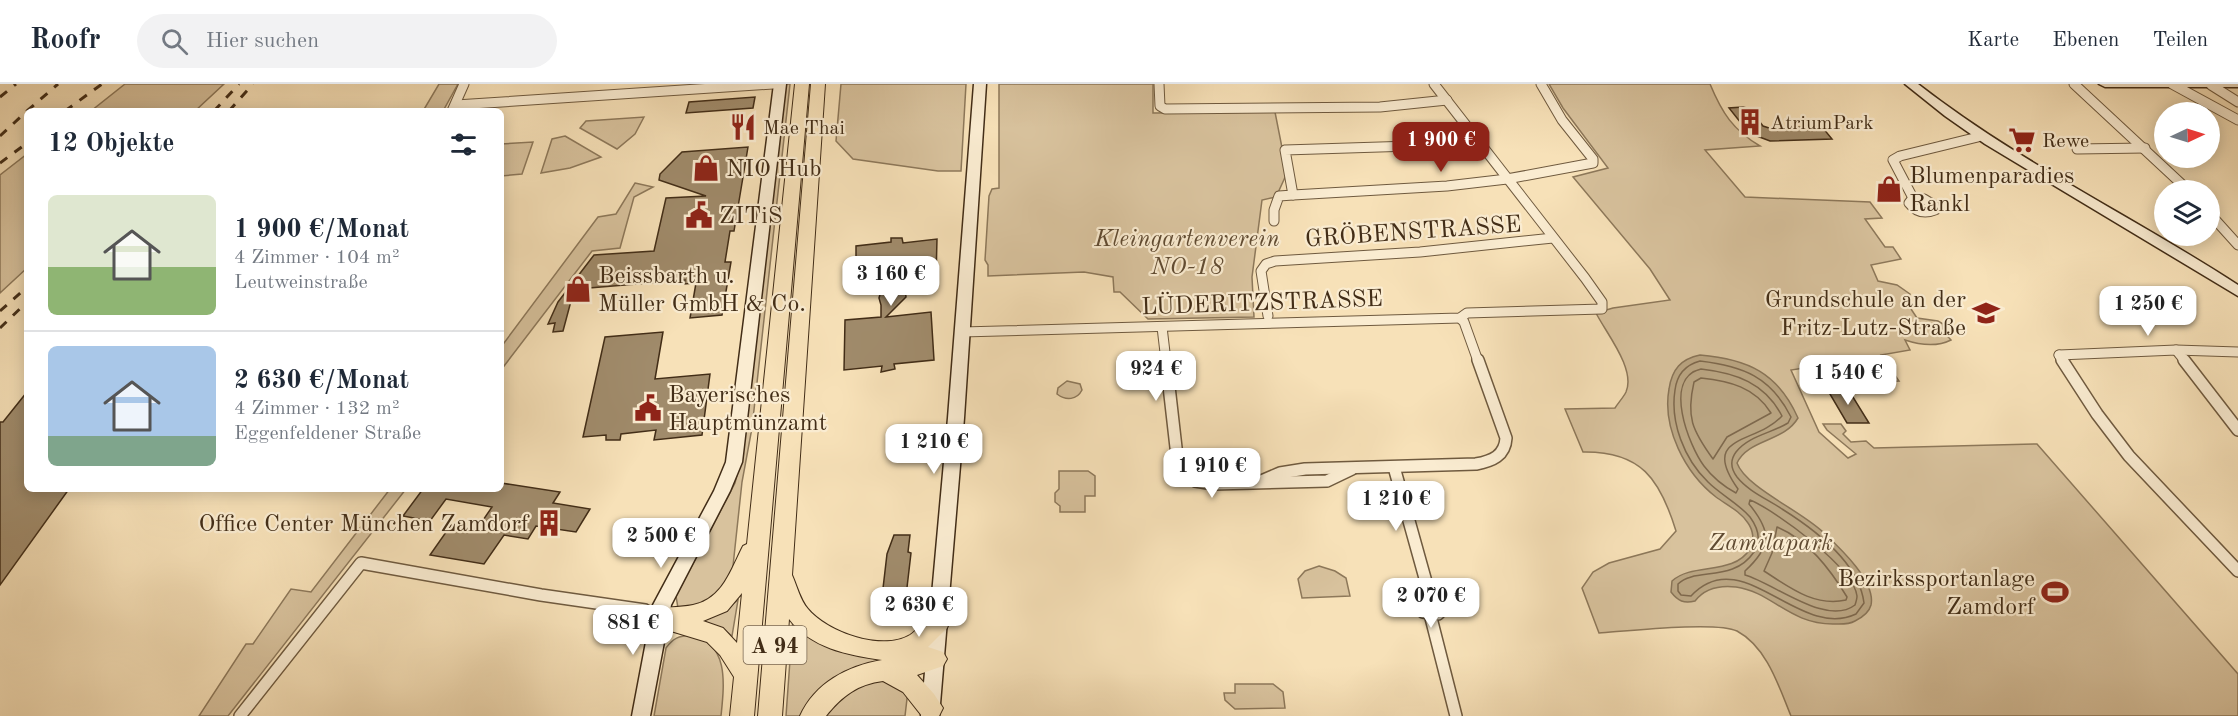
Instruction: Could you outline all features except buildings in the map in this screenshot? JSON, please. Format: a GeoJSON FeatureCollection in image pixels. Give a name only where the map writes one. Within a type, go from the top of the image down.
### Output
{"type":"FeatureCollection","features":[{"type":"Feature","properties":{"kind":"highway","name":"A 94"},"geometry":{"type":"LineString","coordinates":[[742,716],[802,84]]}},
{"type":"Feature","properties":{"kind":"highway","name":"A 94"},"geometry":{"type":"LineString","coordinates":[[770,716],[818,84]]}},
{"type":"Feature","properties":{"kind":"highway"},"geometry":{"type":"LineString","coordinates":[[659,618],[694,615],[710,610],[730,596],[742,575],[760,531]]}},
{"type":"Feature","properties":{"kind":"highway"},"geometry":{"type":"LineString","coordinates":[[780,574],[797,612],[808,626],[829,638],[858,646],[883,660],[895,673],[908,680],[930,712]]}},
{"type":"Feature","properties":{"kind":"highway"},"geometry":{"type":"LineString","coordinates":[[659,618],[715,635],[728,648],[746,676]]}},
{"type":"Feature","properties":{"kind":"highway"},"geometry":{"type":"LineString","coordinates":[[812,716],[824,699],[841,684],[918,642],[939,621]]}},
{"type":"Feature","properties":{"kind":"highway"},"geometry":{"type":"LineString","coordinates":[[883,660],[916,665],[935,659]]}},
{"type":"Feature","properties":{"kind":"street"},"geometry":{"type":"LineString","coordinates":[[465,84],[454,108],[773,84]]}},
{"type":"Feature","properties":{"kind":"street"},"geometry":{"type":"LineString","coordinates":[[641,716],[659,618],[668,593],[722,492],[734,462],[780,84]]}},
{"type":"Feature","properties":{"kind":"street"},"geometry":{"type":"LineString","coordinates":[[930,712],[980,84]]}},
{"type":"Feature","properties":{"kind":"street"},"geometry":{"type":"LineString","coordinates":[[1159,84],[1162,108],[1371,107],[1447,100]]}},
{"type":"Feature","properties":{"kind":"street"},"geometry":{"type":"LineString","coordinates":[[1434,84],[1553,238]]}},
{"type":"Feature","properties":{"kind":"street"},"geometry":{"type":"LineString","coordinates":[[1274,221],[1274,210],[1279,196],[1446,186],[1507,179],[1593,163],[1593,159],[1562,120],[1541,84]]}},
{"type":"Feature","properties":{"kind":"street"},"geometry":{"type":"LineString","coordinates":[[1911,84],[1978,137],[2187,258],[2238,291]]}},
{"type":"Feature","properties":{"kind":"street"},"geometry":{"type":"LineString","coordinates":[[2074,84],[2178,180]]}},
{"type":"Feature","properties":{"kind":"street"},"geometry":{"type":"LineString","coordinates":[[2105,84],[2238,84]]}},
{"type":"Feature","properties":{"kind":"street"},"geometry":{"type":"LineString","coordinates":[[2174,85],[2205,102]]}},
{"type":"Feature","properties":{"kind":"street"},"geometry":{"type":"LineString","coordinates":[[2211,85],[2237,101]]}},
{"type":"Feature","properties":{"kind":"street"},"geometry":{"type":"LineString","coordinates":[[2220,104],[2237,101]]}},
{"type":"Feature","properties":{"kind":"street"},"geometry":{"type":"LineString","coordinates":[[2220,110],[2238,120]]}},
{"type":"Feature","properties":{"kind":"street"},"geometry":{"type":"LineString","coordinates":[[1912,198],[1893,160],[1900,156],[1978,137]]}},
{"type":"Feature","properties":{"kind":"street"},"geometry":{"type":"LineString","coordinates":[[1293,195],[1286,150],[1443,145],[1478,141]]}},
{"type":"Feature","properties":{"kind":"street"},"geometry":{"type":"LineString","coordinates":[[2078,149],[2145,148]]}},
{"type":"Feature","properties":{"kind":"street"},"geometry":{"type":"LineString","coordinates":[[2220,225],[2238,244]]}},
{"type":"Feature","properties":{"kind":"street","name":"LÜDERITZSTRASSE"},"geometry":{"type":"LineString","coordinates":[[962,332],[1460,318],[1467,313],[1604,307],[1585,278],[1553,238]]}},
{"type":"Feature","properties":{"kind":"street","name":"GRÖBENSTRASSE"},"geometry":{"type":"LineString","coordinates":[[1268,316],[1261,271],[1266,264],[1275,261],[1420,252],[1553,238]]}},
{"type":"Feature","properties":{"kind":"street"},"geometry":{"type":"LineString","coordinates":[[1162,327],[1180,469],[1186,476],[1204,483],[1327,481],[1353,469],[1485,463],[1498,457],[1505,449],[1506,438],[1464,322],[1460,318]]}},
{"type":"Feature","properties":{"kind":"street"},"geometry":{"type":"LineString","coordinates":[[2238,352],[2176,350],[2059,355],[2097,414],[2129,456],[2238,571]]}},
{"type":"Feature","properties":{"kind":"street"},"geometry":{"type":"LineString","coordinates":[[2176,350],[2238,430]]}},
{"type":"Feature","properties":{"kind":"street"},"geometry":{"type":"LineString","coordinates":[[1394,468],[1428,589]]}},
{"type":"Feature","properties":{"kind":"street"},"geometry":{"type":"LineString","coordinates":[[240,716],[361,563],[541,595],[645,610],[659,618]]}},
{"type":"Feature","properties":{"kind":"street"},"geometry":{"type":"LineString","coordinates":[[1428,589],[1441,594],[1445,601],[1444,608],[1438,614],[1430,614],[1417,607],[1414,602],[1414,596],[1419,591],[1428,589]]}},
{"type":"Feature","properties":{"kind":"street"},"geometry":{"type":"LineString","coordinates":[[1430,614],[1456,716]]}},
{"type":"Feature","properties":{"kind":"green space"},"geometry":{"type":"Polygon","coordinates":[[[125,84],[224,84],[198,108],[95,108],[125,84]]]}},
{"type":"Feature","properties":{"kind":"green space"},"geometry":{"type":"Polygon","coordinates":[[[439,84],[458,84],[445,108],[425,108],[439,84]]]}},
{"type":"Feature","properties":{"kind":"green space"},"geometry":{"type":"Polygon","coordinates":[[[785,84],[790,84],[752,428],[742,482],[733,566],[729,584],[705,605],[678,608],[676,596],[735,483],[743,451],[785,84]]]}},
{"type":"Feature","properties":{"kind":"green space"},"geometry":{"type":"Polygon","coordinates":[[[841,84],[966,84],[961,171],[938,171],[853,159],[836,141],[841,84]]]}},
{"type":"Feature","properties":{"kind":"green space","name":"Kleingartenverein NO-18"},"geometry":{"type":"Polygon","coordinates":[[[999,84],[1153,84],[1153,113],[1275,112],[1287,173],[1276,197],[1262,200],[1252,277],[1254,317],[1148,319],[1120,292],[1114,292],[1113,277],[1084,272],[988,276],[988,265],[985,260],[989,196],[992,189],[999,188],[999,84]]]}},
{"type":"Feature","properties":{"kind":"green space","name":"Zamilapark"},"geometry":{"type":"Polygon","coordinates":[[[1549,84],[1710,84],[1729,120],[1742,134],[1760,146],[1705,150],[1745,197],[1870,202],[1882,218],[1865,219],[1885,247],[1893,247],[1901,259],[1871,265],[1878,281],[1897,285],[1910,294],[1909,306],[1917,318],[1943,324],[1943,331],[1951,340],[1940,344],[1928,344],[1905,340],[1910,350],[1881,355],[1899,381],[1881,382],[1868,379],[1854,360],[1791,370],[1819,432],[1848,458],[1856,454],[1823,424],[1841,424],[1846,431],[1843,434],[1851,442],[1866,441],[1874,448],[2037,444],[2238,674],[2238,716],[1791,716],[1777,681],[1764,657],[1747,638],[1737,631],[1726,628],[1692,627],[1599,633],[1582,588],[1593,572],[1609,563],[1660,549],[1676,531],[1663,497],[1645,472],[1634,463],[1620,457],[1583,452],[1565,409],[1615,408],[1626,392],[1628,383],[1624,362],[1596,313],[1613,308],[1670,300],[1650,269],[1573,177],[1608,168],[1563,108],[1549,84]]]}},
{"type":"Feature","properties":{"kind":"green space"},"geometry":{"type":"Polygon","coordinates":[[[644,117],[635,134],[617,149],[580,128],[586,121],[644,117]]]}},
{"type":"Feature","properties":{"kind":"green space"},"geometry":{"type":"Polygon","coordinates":[[[565,136],[601,157],[570,168],[541,173],[552,139],[565,136]]]}},
{"type":"Feature","properties":{"kind":"green space"},"geometry":{"type":"Polygon","coordinates":[[[533,142],[522,174],[504,176],[504,144],[533,142]]]}},
{"type":"Feature","properties":{"kind":"green space"},"geometry":{"type":"Polygon","coordinates":[[[24,156],[24,271],[0,293],[0,175],[24,156]]]}},
{"type":"Feature","properties":{"kind":"green space"},"geometry":{"type":"Polygon","coordinates":[[[635,183],[653,187],[634,197],[620,248],[592,251],[504,366],[504,343],[598,217],[616,214],[635,183]]]}},
{"type":"Feature","properties":{"kind":"green space"},"geometry":{"type":"Polygon","coordinates":[[[1067,381],[1080,384],[1082,390],[1074,398],[1064,398],[1057,394],[1058,388],[1067,381]]]}},
{"type":"Feature","properties":{"kind":"green space"},"geometry":{"type":"Polygon","coordinates":[[[1059,471],[1088,471],[1095,476],[1095,496],[1085,496],[1085,512],[1060,512],[1060,506],[1055,502],[1055,493],[1059,489],[1059,471]]]}},
{"type":"Feature","properties":{"kind":"green space"},"geometry":{"type":"Polygon","coordinates":[[[388,492],[404,492],[228,716],[199,716],[246,644],[253,644],[291,589],[311,592],[388,492]]]}},
{"type":"Feature","properties":{"kind":"green space"},"geometry":{"type":"Polygon","coordinates":[[[1319,566],[1335,571],[1346,578],[1350,596],[1302,598],[1298,579],[1305,571],[1319,566]]]}},
{"type":"Feature","properties":{"kind":"green space"},"geometry":{"type":"Polygon","coordinates":[[[738,600],[732,636],[701,620],[724,610],[738,600]]]}},
{"type":"Feature","properties":{"kind":"green space"},"geometry":{"type":"Polygon","coordinates":[[[793,618],[887,657],[803,716],[786,716],[793,618]]]}},
{"type":"Feature","properties":{"kind":"green space"},"geometry":{"type":"Polygon","coordinates":[[[691,635],[704,640],[713,647],[718,656],[723,679],[721,716],[654,716],[666,648],[677,638],[691,635]]]}},
{"type":"Feature","properties":{"kind":"green space"},"geometry":{"type":"Polygon","coordinates":[[[874,678],[895,681],[908,690],[905,716],[820,716],[834,698],[874,678]]]}},
{"type":"Feature","properties":{"kind":"green space"},"geometry":{"type":"Polygon","coordinates":[[[1235,684],[1273,684],[1283,692],[1285,708],[1235,709],[1225,700],[1224,693],[1235,693],[1235,684]]]}},
{"type":"Feature","properties":{"kind":"water"},"geometry":{"type":"Polygon","coordinates":[[[1700,355],[1733,360],[1760,371],[1771,379],[1790,403],[1798,418],[1792,426],[1749,449],[1737,463],[1752,482],[1816,526],[1856,566],[1871,596],[1870,608],[1860,618],[1844,624],[1818,623],[1792,614],[1749,590],[1736,587],[1713,588],[1703,593],[1695,601],[1688,602],[1679,600],[1671,592],[1672,581],[1681,575],[1734,563],[1750,549],[1753,539],[1745,519],[1716,497],[1695,475],[1678,449],[1673,434],[1668,404],[1672,376],[1683,362],[1700,355]]]}},
{"type":"Feature","properties":{"kind":"railway"},"geometry":{"type":"LineString","coordinates":[[0,97],[16,84]]}},
{"type":"Feature","properties":{"kind":"railway"},"geometry":{"type":"LineString","coordinates":[[30,108],[58,84]]}},
{"type":"Feature","properties":{"kind":"railway"},"geometry":{"type":"LineString","coordinates":[[69,108],[102,84]]}},
{"type":"Feature","properties":{"kind":"railway"},"geometry":{"type":"LineString","coordinates":[[217,108],[239,84]]}},
{"type":"Feature","properties":{"kind":"railway"},"geometry":{"type":"LineString","coordinates":[[232,108],[253,84]]}},
{"type":"Feature","properties":{"kind":"railway"},"geometry":{"type":"LineString","coordinates":[[0,136],[24,114]]}},
{"type":"Feature","properties":{"kind":"railway"},"geometry":{"type":"LineString","coordinates":[[0,163],[24,145]]}},
{"type":"Feature","properties":{"kind":"railway"},"geometry":{"type":"LineString","coordinates":[[0,311],[24,290]]}},
{"type":"Feature","properties":{"kind":"railway"},"geometry":{"type":"LineString","coordinates":[[0,328],[24,305]]}},
{"type":"Feature","properties":{"kind":"place","name":"AtriumPark"},"geometry":{"type":"Point","coordinates":[1750,122]}},
{"type":"Feature","properties":{"kind":"place","name":"Mae Thai"},"geometry":{"type":"Point","coordinates":[743,127]}},
{"type":"Feature","properties":{"kind":"place","name":"Rewe"},"geometry":{"type":"Point","coordinates":[2022,140]}},
{"type":"Feature","properties":{"kind":"place","name":"NIO Hub"},"geometry":{"type":"Point","coordinates":[706,168]}},
{"type":"Feature","properties":{"kind":"place","name":"Blumenparadies Rankl"},"geometry":{"type":"Point","coordinates":[1889,189]}},
{"type":"Feature","properties":{"kind":"place","name":"ZITiS"},"geometry":{"type":"Point","coordinates":[699,215]}},
{"type":"Feature","properties":{"kind":"place","name":"Beissbarth u. Müller GmbH & Co."},"geometry":{"type":"Point","coordinates":[578,289]}},
{"type":"Feature","properties":{"kind":"place","name":"Grundschule an der Fritz-Lutz-Straße"},"geometry":{"type":"Point","coordinates":[1986,313]}},
{"type":"Feature","properties":{"kind":"place","name":"Bayerisches Hauptmünzamt"},"geometry":{"type":"Point","coordinates":[648,408]}},
{"type":"Feature","properties":{"kind":"place","name":"Office Center München Zamdorf"},"geometry":{"type":"Point","coordinates":[549,523]}},
{"type":"Feature","properties":{"kind":"place","name":"Bezirkssportanlage Zamdorf"},"geometry":{"type":"Point","coordinates":[2055,592]}}]}
